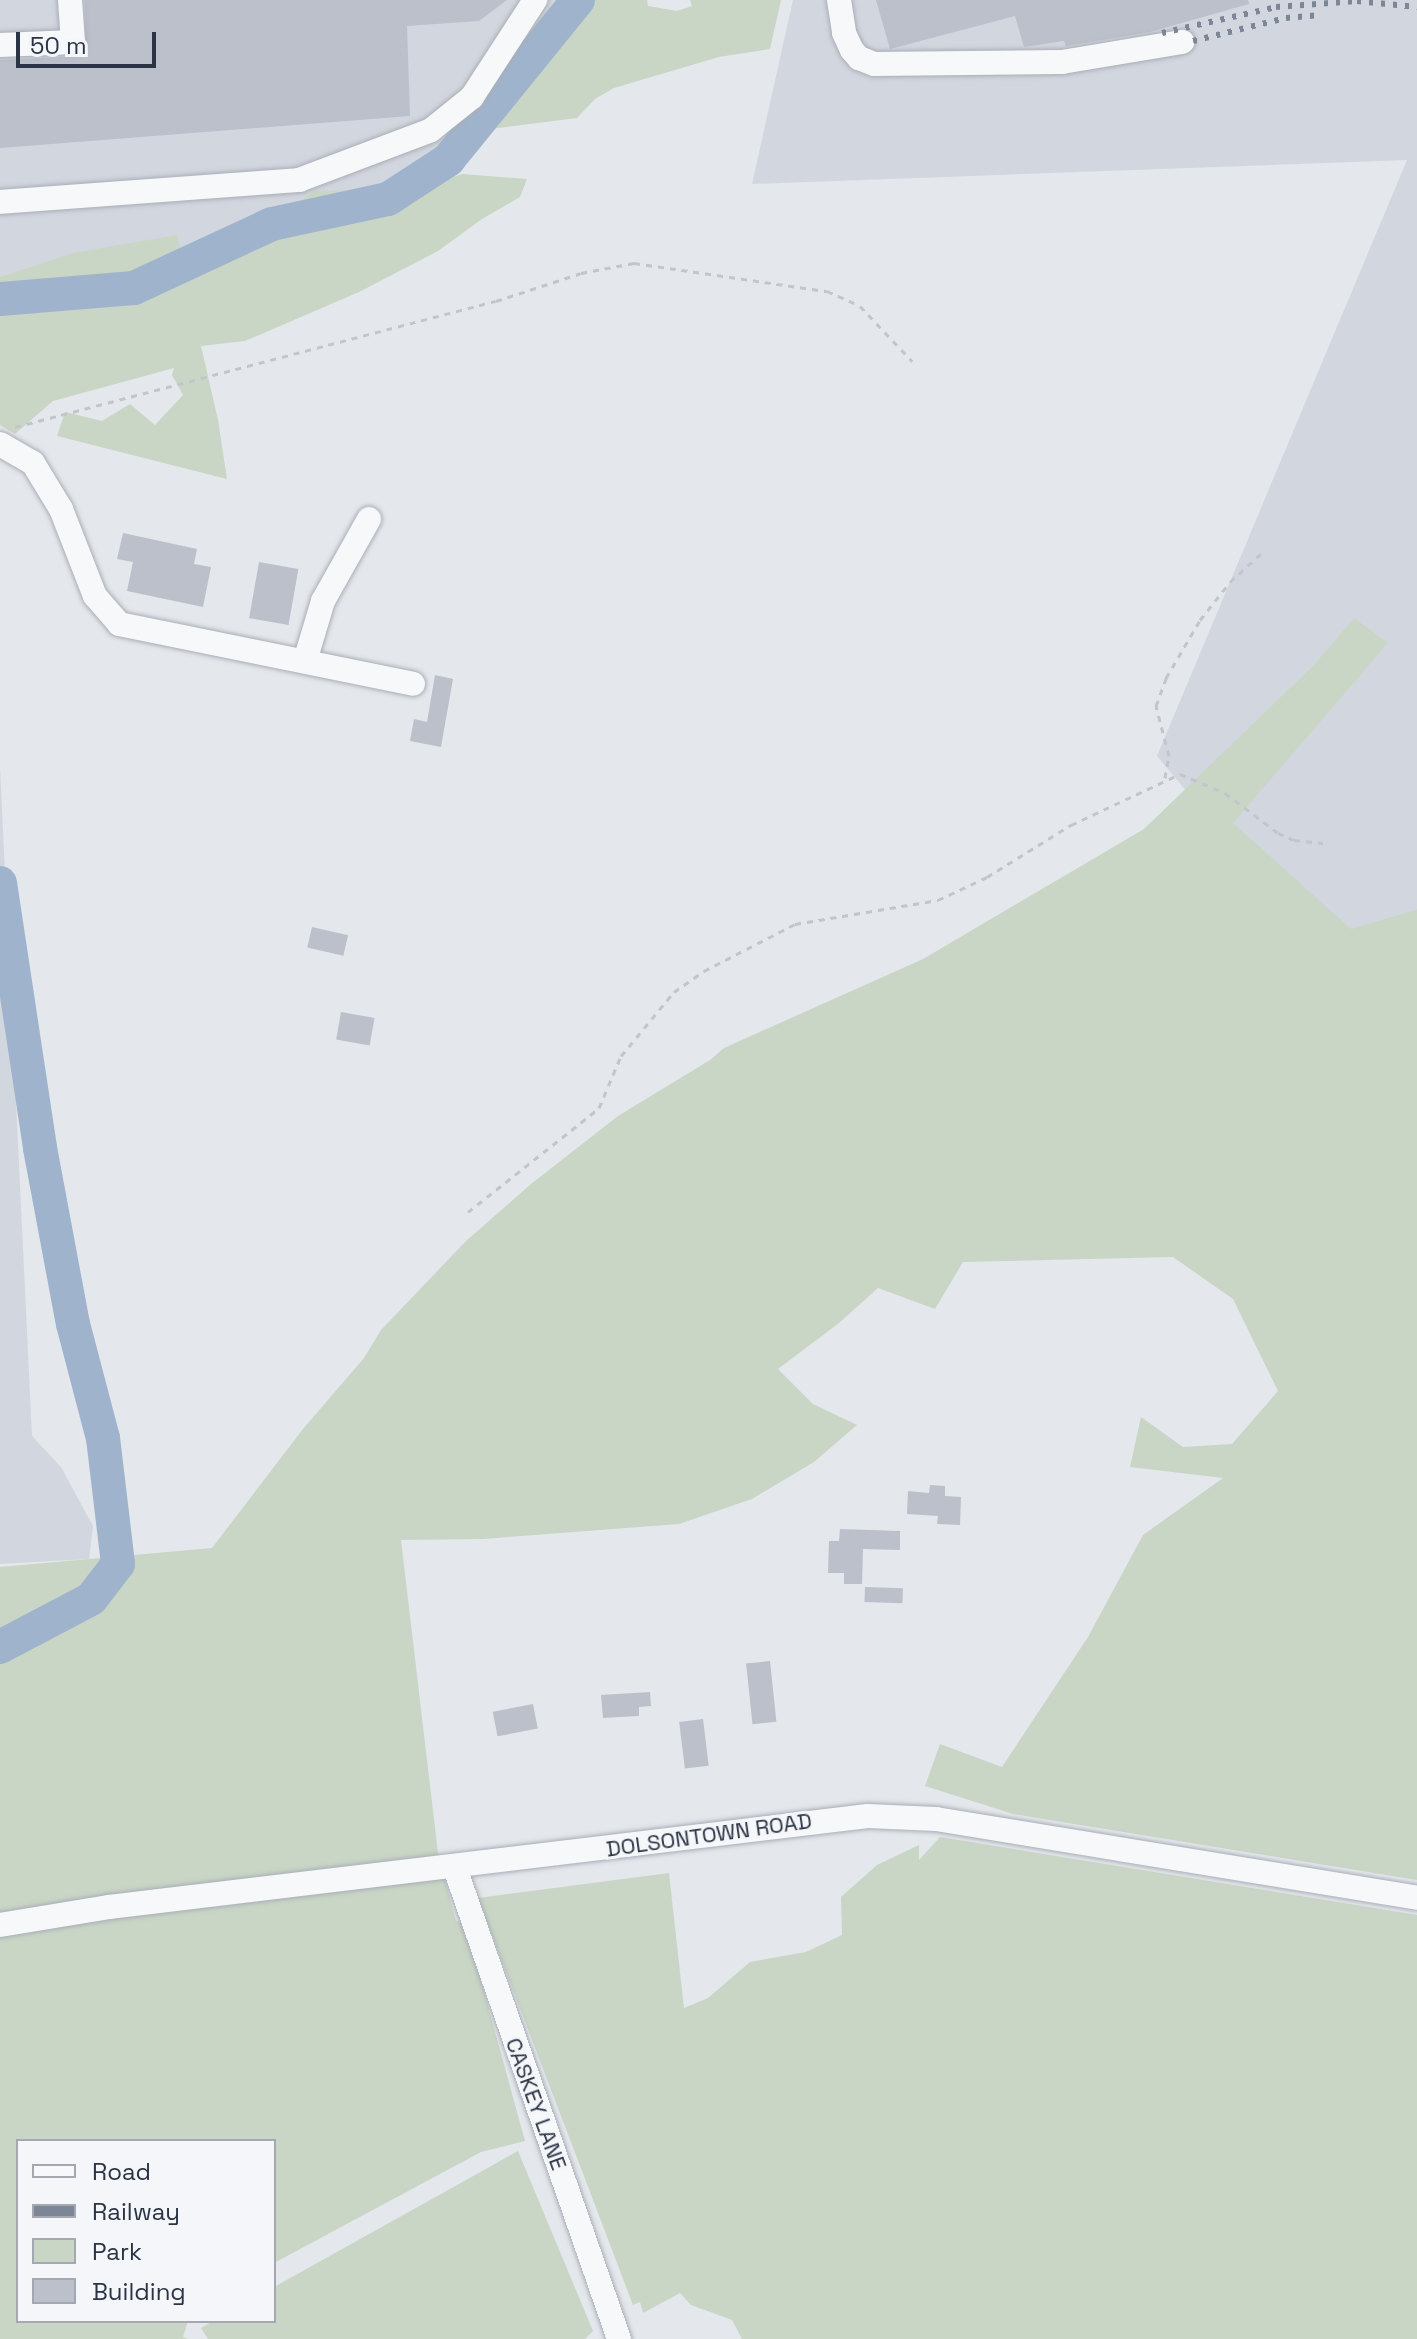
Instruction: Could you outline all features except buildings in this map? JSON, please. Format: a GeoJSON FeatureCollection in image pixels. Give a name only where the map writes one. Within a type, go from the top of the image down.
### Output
{"type":"FeatureCollection","features":[{"type":"Feature","properties":{"kind":"street"},"geometry":{"type":"LineString","coordinates":[[0,45],[73,42],[70,0]]}},
{"type":"Feature","properties":{"kind":"street"},"geometry":{"type":"LineString","coordinates":[[0,202],[299,180],[329,169],[431,130],[472,97],[535,0]]}},
{"type":"Feature","properties":{"kind":"street"},"geometry":{"type":"LineString","coordinates":[[839,0],[852,50],[859,58],[874,64],[1062,62],[1182,42]]}},
{"type":"Feature","properties":{"kind":"street"},"geometry":{"type":"LineString","coordinates":[[7,436],[33,463],[61,509],[95,596],[119,624],[413,684]]}},
{"type":"Feature","properties":{"kind":"street"},"geometry":{"type":"LineString","coordinates":[[305,661],[323,601],[369,519]]}},
{"type":"Feature","properties":{"kind":"street","name":"DOLSONTOWN ROAD"},"geometry":{"type":"LineString","coordinates":[[0,1925],[223,1893],[455,1868],[825,1819],[903,1816],[1417,1898]]}},
{"type":"Feature","properties":{"kind":"street","name":"CASKEY LANE"},"geometry":{"type":"LineString","coordinates":[[455,1868],[619,2339]]}},
{"type":"Feature","properties":{"kind":"path"},"geometry":{"type":"LineString","coordinates":[[7,436],[496,301],[610,265],[634,263],[827,291],[860,306],[912,361]]}},
{"type":"Feature","properties":{"kind":"path"},"geometry":{"type":"LineString","coordinates":[[1165,778],[1170,765],[1156,706],[1166,678],[1200,620],[1230,582],[1264,551]]}},
{"type":"Feature","properties":{"kind":"path"},"geometry":{"type":"LineString","coordinates":[[468,1212],[515,1177],[562,1134],[594,1113],[621,1056],[674,992],[704,971],[795,924],[833,915],[906,908],[954,893],[1071,825],[1165,778],[1180,774],[1203,780],[1278,833],[1294,840],[1323,843]]}},
{"type":"Feature","properties":{"kind":"shaded area"},"geometry":{"type":"Polygon","coordinates":[[[0,0],[575,0],[442,165],[382,202],[265,228],[127,292],[0,301],[0,0]]]}},
{"type":"Feature","properties":{"kind":"shaded area"},"geometry":{"type":"Polygon","coordinates":[[[793,0],[1417,0],[1417,909],[1323,938],[1208,817],[1157,756],[1407,160],[752,184],[793,0]]]}},
{"type":"Feature","properties":{"kind":"shaded area"},"geometry":{"type":"Polygon","coordinates":[[[0,768],[32,1436],[61,1467],[93,1526],[89,1559],[0,1564],[0,768]]]}},
{"type":"Feature","properties":{"kind":"green space"},"geometry":{"type":"Polygon","coordinates":[[[577,0],[647,0],[648,6],[677,11],[692,6],[690,0],[781,0],[770,49],[719,57],[614,88],[595,99],[577,118],[483,130],[490,81],[529,58],[577,0]]]}},
{"type":"Feature","properties":{"kind":"green space"},"geometry":{"type":"Polygon","coordinates":[[[462,174],[527,179],[520,197],[482,219],[438,251],[359,292],[245,341],[201,346],[218,420],[227,479],[57,436],[65,412],[102,421],[130,404],[155,425],[183,395],[172,375],[174,368],[53,401],[15,434],[0,425],[0,277],[73,253],[177,235],[185,270],[220,259],[314,191],[418,188],[462,174]]]}},
{"type":"Feature","properties":{"kind":"green space"},"geometry":{"type":"Polygon","coordinates":[[[1354,618],[1388,643],[1233,823],[1351,929],[1417,909],[1417,1880],[1013,1814],[925,1786],[940,1744],[1002,1767],[1088,1637],[1143,1535],[1223,1478],[1130,1467],[1141,1417],[1183,1447],[1232,1444],[1278,1391],[1233,1299],[1173,1257],[963,1262],[935,1309],[878,1288],[839,1323],[778,1369],[813,1404],[857,1425],[814,1462],[752,1499],[679,1524],[483,1539],[401,1540],[438,1853],[456,1921],[465,1922],[525,2141],[481,2152],[276,2262],[276,2139],[16,2139],[16,2323],[187,2323],[183,2337],[188,2339],[0,2339],[0,1567],[212,1548],[303,1429],[364,1358],[381,1330],[466,1241],[531,1184],[618,1116],[710,1060],[724,1048],[923,959],[1144,829],[1313,666],[1354,618]]]}},
{"type":"Feature","properties":{"kind":"green space"},"geometry":{"type":"Polygon","coordinates":[[[940,1837],[1417,1915],[1417,2339],[742,2339],[732,2320],[691,2305],[680,2293],[643,2313],[640,2302],[633,2305],[478,1898],[669,1873],[684,2008],[708,1998],[750,1962],[806,1952],[842,1935],[841,1897],[877,1865],[919,1845],[919,1860],[940,1837]]]}},
{"type":"Feature","properties":{"kind":"green space"},"geometry":{"type":"Polygon","coordinates":[[[518,2151],[593,2331],[585,2339],[208,2339],[201,2328],[210,2323],[276,2323],[276,2286],[518,2151]]]}},
{"type":"Feature","properties":{"kind":"waterway"},"geometry":{"type":"LineString","coordinates":[[0,299],[134,288],[272,224],[388,199],[448,160],[578,0]]}},
{"type":"Feature","properties":{"kind":"waterway"},"geometry":{"type":"LineString","coordinates":[[0,883],[40,1148],[73,1324],[103,1438],[118,1564],[91,1599],[0,1647]]}},
{"type":"Feature","properties":{"kind":"railway"},"geometry":{"type":"LineString","coordinates":[[1162,33],[1276,7],[1357,1],[1417,7]]}},
{"type":"Feature","properties":{"kind":"railway"},"geometry":{"type":"LineString","coordinates":[[1193,41],[1286,18],[1318,15]]}}]}
